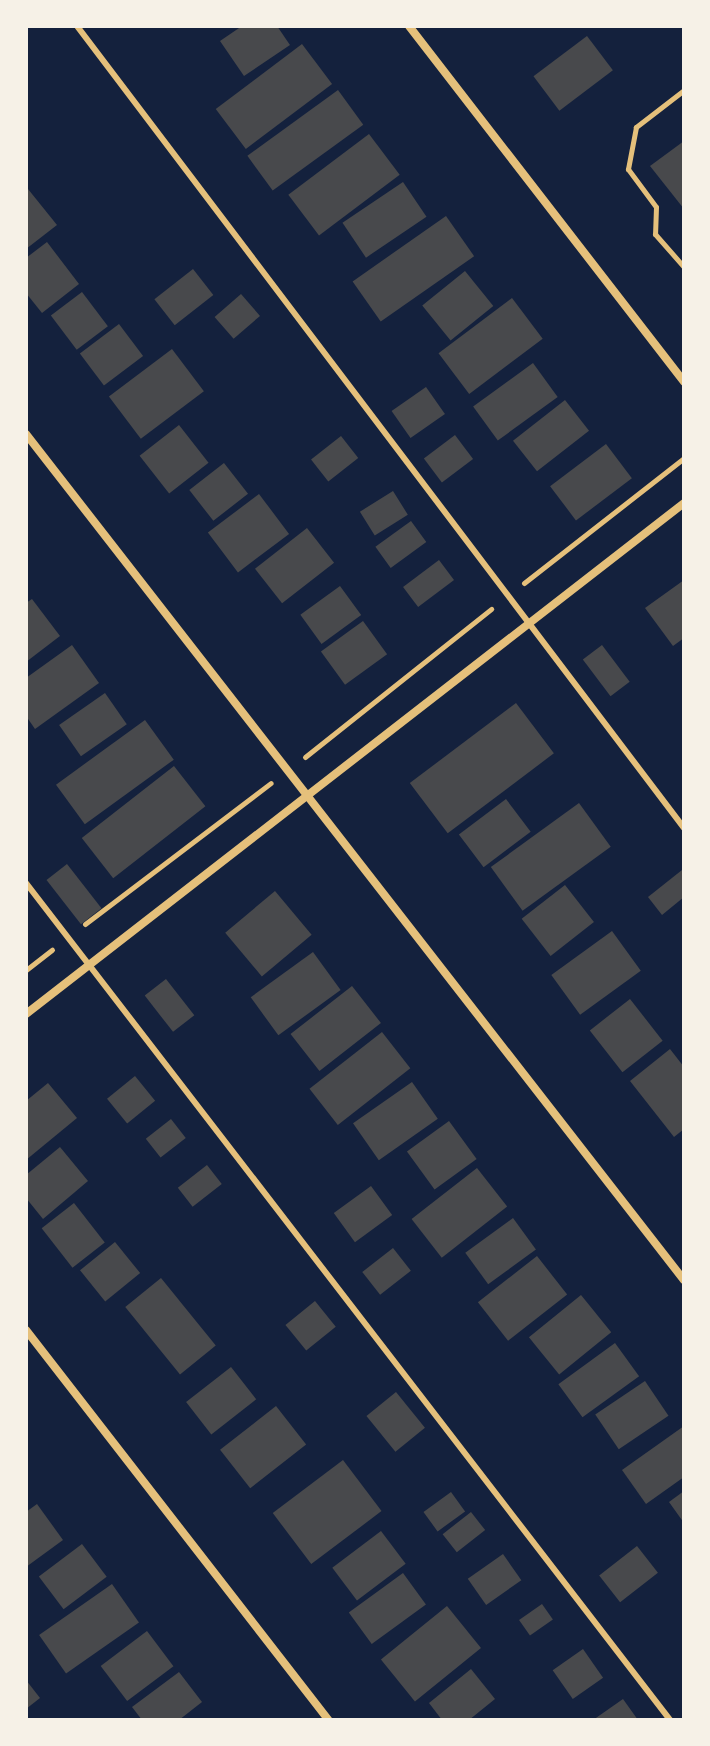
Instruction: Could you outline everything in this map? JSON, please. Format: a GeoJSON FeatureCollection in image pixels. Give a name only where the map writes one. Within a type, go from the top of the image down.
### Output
{"type":"FeatureCollection","features":[{"type":"Feature","properties":{"kind":"street"},"geometry":{"type":"LineString","coordinates":[[409,26],[684,382]]}},
{"type":"Feature","properties":{"kind":"street"},"geometry":{"type":"LineString","coordinates":[[26,434],[684,1280]]}},
{"type":"Feature","properties":{"kind":"street"},"geometry":{"type":"LineString","coordinates":[[26,1014],[684,503]]}},
{"type":"Feature","properties":{"kind":"street"},"geometry":{"type":"LineString","coordinates":[[26,1330],[329,1720]]}},
{"type":"Feature","properties":{"kind":"lane"},"geometry":{"type":"LineString","coordinates":[[77,26],[506,597],[684,828]]}},
{"type":"Feature","properties":{"kind":"lane"},"geometry":{"type":"LineString","coordinates":[[26,883],[670,1720]]}},
{"type":"Feature","properties":{"kind":"path"},"geometry":{"type":"LineString","coordinates":[[684,90],[636,127],[628,169],[656,207],[655,234],[684,267]]}},
{"type":"Feature","properties":{"kind":"path"},"geometry":{"type":"LineString","coordinates":[[26,970],[287,771],[684,458]]}},
{"type":"Feature","properties":{"kind":"building"},"geometry":{"type":"Polygon","coordinates":[[[242,26],[277,26],[290,45],[244,76],[220,41],[242,26]]]}},
{"type":"Feature","properties":{"kind":"building"},"geometry":{"type":"Polygon","coordinates":[[[587,36],[613,70],[559,111],[533,76],[587,36]]]}},
{"type":"Feature","properties":{"kind":"building"},"geometry":{"type":"Polygon","coordinates":[[[302,44],[332,84],[246,149],[216,109],[302,44]]]}},
{"type":"Feature","properties":{"kind":"building"},"geometry":{"type":"Polygon","coordinates":[[[338,90],[363,125],[273,191],[247,156],[338,90]]]}},
{"type":"Feature","properties":{"kind":"building"},"geometry":{"type":"Polygon","coordinates":[[[369,134],[400,175],[319,236],[288,195],[369,134]]]}},
{"type":"Feature","properties":{"kind":"building"},"geometry":{"type":"Polygon","coordinates":[[[684,141],[684,209],[650,166],[684,141]]]}},
{"type":"Feature","properties":{"kind":"building"},"geometry":{"type":"Polygon","coordinates":[[[403,182],[426,217],[366,258],[342,223],[403,182]]]}},
{"type":"Feature","properties":{"kind":"building"},"geometry":{"type":"Polygon","coordinates":[[[26,190],[57,225],[26,249],[26,190]]]}},
{"type":"Feature","properties":{"kind":"building"},"geometry":{"type":"Polygon","coordinates":[[[446,216],[474,256],[381,322],[353,281],[446,216]]]}},
{"type":"Feature","properties":{"kind":"building"},"geometry":{"type":"Polygon","coordinates":[[[47,242],[79,284],[42,313],[26,293],[26,258],[47,242]]]}},
{"type":"Feature","properties":{"kind":"building"},"geometry":{"type":"Polygon","coordinates":[[[193,269],[213,295],[175,325],[154,299],[193,269]]]}},
{"type":"Feature","properties":{"kind":"building"},"geometry":{"type":"Polygon","coordinates":[[[465,271],[493,306],[451,341],[422,306],[465,271]]]}},
{"type":"Feature","properties":{"kind":"building"},"geometry":{"type":"Polygon","coordinates":[[[82,292],[108,326],[77,350],[51,315],[82,292]]]}},
{"type":"Feature","properties":{"kind":"building"},"geometry":{"type":"Polygon","coordinates":[[[241,294],[260,316],[234,339],[215,317],[241,294]]]}},
{"type":"Feature","properties":{"kind":"building"},"geometry":{"type":"Polygon","coordinates":[[[512,298],[543,339],[469,394],[439,353],[512,298]]]}},
{"type":"Feature","properties":{"kind":"building"},"geometry":{"type":"Polygon","coordinates":[[[119,324],[143,356],[104,385],[80,353],[119,324]]]}},
{"type":"Feature","properties":{"kind":"building"},"geometry":{"type":"Polygon","coordinates":[[[172,349],[204,391],[141,439],[109,397],[172,349]]]}},
{"type":"Feature","properties":{"kind":"building"},"geometry":{"type":"Polygon","coordinates":[[[533,363],[558,397],[498,440],[473,406],[533,363]]]}},
{"type":"Feature","properties":{"kind":"building"},"geometry":{"type":"Polygon","coordinates":[[[426,387],[445,414],[411,438],[392,411],[426,387]]]}},
{"type":"Feature","properties":{"kind":"building"},"geometry":{"type":"Polygon","coordinates":[[[565,400],[589,431],[537,471],[513,441],[565,400]]]}},
{"type":"Feature","properties":{"kind":"building"},"geometry":{"type":"Polygon","coordinates":[[[179,425],[209,463],[169,494],[140,456],[179,425]]]}},
{"type":"Feature","properties":{"kind":"building"},"geometry":{"type":"Polygon","coordinates":[[[455,435],[473,459],[442,482],[424,458],[455,435]]]}},
{"type":"Feature","properties":{"kind":"building"},"geometry":{"type":"Polygon","coordinates":[[[341,436],[358,458],[328,481],[311,459],[341,436]]]}},
{"type":"Feature","properties":{"kind":"building"},"geometry":{"type":"Polygon","coordinates":[[[606,444],[632,478],[576,520],[550,486],[606,444]]]}},
{"type":"Feature","properties":{"kind":"building"},"geometry":{"type":"Polygon","coordinates":[[[224,463],[248,494],[213,521],[189,490],[224,463]]]}},
{"type":"Feature","properties":{"kind":"building"},"geometry":{"type":"Polygon","coordinates":[[[393,491],[408,515],[375,535],[360,512],[393,491]]]}},
{"type":"Feature","properties":{"kind":"building"},"geometry":{"type":"Polygon","coordinates":[[[259,494],[289,534],[238,572],[208,533],[259,494]]]}},
{"type":"Feature","properties":{"kind":"building"},"geometry":{"type":"Polygon","coordinates":[[[411,521],[426,542],[391,568],[375,547],[411,521]]]}},
{"type":"Feature","properties":{"kind":"building"},"geometry":{"type":"Polygon","coordinates":[[[307,528],[334,563],[282,603],[255,569],[307,528]]]}},
{"type":"Feature","properties":{"kind":"building"},"geometry":{"type":"Polygon","coordinates":[[[439,560],[454,580],[418,607],[403,587],[439,560]]]}},
{"type":"Feature","properties":{"kind":"building"},"geometry":{"type":"Polygon","coordinates":[[[684,580],[684,638],[673,646],[645,608],[684,580]]]}},
{"type":"Feature","properties":{"kind":"building"},"geometry":{"type":"Polygon","coordinates":[[[340,586],[361,615],[322,644],[300,615],[340,586]]]}},
{"type":"Feature","properties":{"kind":"building"},"geometry":{"type":"Polygon","coordinates":[[[32,599],[60,636],[26,662],[26,603],[32,599]]]}},
{"type":"Feature","properties":{"kind":"building"},"geometry":{"type":"Polygon","coordinates":[[[363,621],[387,654],[345,685],[321,652],[363,621]]]}},
{"type":"Feature","properties":{"kind":"building"},"geometry":{"type":"Polygon","coordinates":[[[72,645],[99,683],[35,729],[26,716],[26,678],[72,645]]]}},
{"type":"Feature","properties":{"kind":"building"},"geometry":{"type":"Polygon","coordinates":[[[602,645],[630,682],[611,696],[583,659],[602,645]]]}},
{"type":"Feature","properties":{"kind":"building"},"geometry":{"type":"Polygon","coordinates":[[[105,693],[127,724],[81,756],[59,725],[105,693]]]}},
{"type":"Feature","properties":{"kind":"building"},"geometry":{"type":"Polygon","coordinates":[[[516,703],[554,753],[448,833],[410,783],[516,703]]]}},
{"type":"Feature","properties":{"kind":"building"},"geometry":{"type":"Polygon","coordinates":[[[145,720],[174,760],[85,824],[56,785],[145,720]]]}},
{"type":"Feature","properties":{"kind":"building"},"geometry":{"type":"Polygon","coordinates":[[[174,766],[205,806],[113,878],[82,838],[174,766]]]}},
{"type":"Feature","properties":{"kind":"building"},"geometry":{"type":"Polygon","coordinates":[[[506,799],[531,832],[484,867],[459,835],[506,799]]]}},
{"type":"Feature","properties":{"kind":"building"},"geometry":{"type":"Polygon","coordinates":[[[579,803],[611,847],[523,911],[491,867],[579,803]]]}},
{"type":"Feature","properties":{"kind":"building"},"geometry":{"type":"Polygon","coordinates":[[[67,864],[101,908],[81,924],[47,880],[67,864]]]}},
{"type":"Feature","properties":{"kind":"building"},"geometry":{"type":"Polygon","coordinates":[[[682,870],[684,897],[662,915],[648,897],[682,870]]]}},
{"type":"Feature","properties":{"kind":"building"},"geometry":{"type":"Polygon","coordinates":[[[565,885],[594,922],[551,956],[522,919],[565,885]]]}},
{"type":"Feature","properties":{"kind":"building"},"geometry":{"type":"Polygon","coordinates":[[[275,891],[312,935],[262,976],[225,933],[275,891]]]}},
{"type":"Feature","properties":{"kind":"building"},"geometry":{"type":"Polygon","coordinates":[[[612,931],[641,971],[580,1015],[551,975],[612,931]]]}},
{"type":"Feature","properties":{"kind":"building"},"geometry":{"type":"Polygon","coordinates":[[[313,952],[341,990],[278,1035],[251,997],[313,952]]]}},
{"type":"Feature","properties":{"kind":"building"},"geometry":{"type":"Polygon","coordinates":[[[166,979],[194,1015],[173,1032],[145,996],[166,979]]]}},
{"type":"Feature","properties":{"kind":"building"},"geometry":{"type":"Polygon","coordinates":[[[352,986],[381,1023],[319,1071],[291,1034],[352,986]]]}},
{"type":"Feature","properties":{"kind":"building"},"geometry":{"type":"Polygon","coordinates":[[[630,999],[663,1041],[622,1072],[590,1030],[630,999]]]}},
{"type":"Feature","properties":{"kind":"building"},"geometry":{"type":"Polygon","coordinates":[[[382,1032],[410,1068],[338,1125],[310,1089],[382,1032]]]}},
{"type":"Feature","properties":{"kind":"building"},"geometry":{"type":"Polygon","coordinates":[[[670,1049],[684,1067],[684,1129],[674,1137],[630,1081],[670,1049]]]}},
{"type":"Feature","properties":{"kind":"building"},"geometry":{"type":"Polygon","coordinates":[[[135,1076],[155,1101],[127,1124],[107,1099],[135,1076]]]}},
{"type":"Feature","properties":{"kind":"building"},"geometry":{"type":"Polygon","coordinates":[[[412,1082],[438,1119],[379,1160],[353,1123],[412,1082]]]}},
{"type":"Feature","properties":{"kind":"building"},"geometry":{"type":"Polygon","coordinates":[[[48,1083],[77,1118],[26,1160],[26,1101],[48,1083]]]}},
{"type":"Feature","properties":{"kind":"building"},"geometry":{"type":"Polygon","coordinates":[[[171,1119],[186,1138],[161,1158],[146,1139],[171,1119]]]}},
{"type":"Feature","properties":{"kind":"building"},"geometry":{"type":"Polygon","coordinates":[[[449,1121],[477,1159],[435,1190],[407,1152],[449,1121]]]}},
{"type":"Feature","properties":{"kind":"building"},"geometry":{"type":"Polygon","coordinates":[[[60,1147],[88,1181],[43,1219],[26,1198],[26,1175],[60,1147]]]}},
{"type":"Feature","properties":{"kind":"building"},"geometry":{"type":"Polygon","coordinates":[[[207,1165],[222,1184],[193,1207],[178,1188],[207,1165]]]}},
{"type":"Feature","properties":{"kind":"building"},"geometry":{"type":"Polygon","coordinates":[[[477,1168],[507,1207],[442,1258],[412,1219],[477,1168]]]}},
{"type":"Feature","properties":{"kind":"building"},"geometry":{"type":"Polygon","coordinates":[[[371,1186],[392,1215],[355,1242],[334,1213],[371,1186]]]}},
{"type":"Feature","properties":{"kind":"building"},"geometry":{"type":"Polygon","coordinates":[[[74,1203],[105,1242],[72,1268],[42,1228],[74,1203]]]}},
{"type":"Feature","properties":{"kind":"building"},"geometry":{"type":"Polygon","coordinates":[[[513,1218],[536,1250],[488,1284],[465,1253],[513,1218]]]}},
{"type":"Feature","properties":{"kind":"building"},"geometry":{"type":"Polygon","coordinates":[[[115,1242],[140,1273],[105,1301],[80,1270],[115,1242]]]}},
{"type":"Feature","properties":{"kind":"building"},"geometry":{"type":"Polygon","coordinates":[[[393,1248],[411,1271],[380,1295],[362,1272],[393,1248]]]}},
{"type":"Feature","properties":{"kind":"building"},"geometry":{"type":"Polygon","coordinates":[[[537,1256],[567,1295],[508,1341],[478,1302],[537,1256]]]}},
{"type":"Feature","properties":{"kind":"building"},"geometry":{"type":"Polygon","coordinates":[[[161,1278],[216,1346],[180,1375],[125,1307],[161,1278]]]}},
{"type":"Feature","properties":{"kind":"building"},"geometry":{"type":"Polygon","coordinates":[[[581,1295],[611,1332],[559,1374],[529,1337],[581,1295]]]}},
{"type":"Feature","properties":{"kind":"building"},"geometry":{"type":"Polygon","coordinates":[[[315,1301],[336,1327],[306,1351],[285,1325],[315,1301]]]}},
{"type":"Feature","properties":{"kind":"building"},"geometry":{"type":"Polygon","coordinates":[[[615,1343],[639,1376],[582,1417],[558,1384],[615,1343]]]}},
{"type":"Feature","properties":{"kind":"building"},"geometry":{"type":"Polygon","coordinates":[[[231,1367],[256,1399],[211,1434],[186,1402],[231,1367]]]}},
{"type":"Feature","properties":{"kind":"building"},"geometry":{"type":"Polygon","coordinates":[[[645,1381],[668,1416],[619,1449],[595,1415],[645,1381]]]}},
{"type":"Feature","properties":{"kind":"building"},"geometry":{"type":"Polygon","coordinates":[[[396,1392],[425,1428],[395,1452],[366,1416],[396,1392]]]}},
{"type":"Feature","properties":{"kind":"building"},"geometry":{"type":"Polygon","coordinates":[[[276,1406],[306,1445],[250,1488],[220,1450],[276,1406]]]}},
{"type":"Feature","properties":{"kind":"building"},"geometry":{"type":"Polygon","coordinates":[[[684,1426],[684,1477],[646,1504],[622,1470],[684,1426]]]}},
{"type":"Feature","properties":{"kind":"building"},"geometry":{"type":"Polygon","coordinates":[[[343,1460],[382,1511],[311,1564],[273,1513],[343,1460]]]}},
{"type":"Feature","properties":{"kind":"building"},"geometry":{"type":"Polygon","coordinates":[[[684,1491],[684,1523],[669,1502],[684,1491]]]}},
{"type":"Feature","properties":{"kind":"building"},"geometry":{"type":"Polygon","coordinates":[[[451,1492],[465,1511],[438,1531],[423,1512],[451,1492]]]}},
{"type":"Feature","properties":{"kind":"building"},"geometry":{"type":"Polygon","coordinates":[[[37,1504],[63,1540],[26,1567],[26,1512],[37,1504]]]}},
{"type":"Feature","properties":{"kind":"building"},"geometry":{"type":"Polygon","coordinates":[[[471,1512],[485,1530],[457,1552],[443,1534],[471,1512]]]}},
{"type":"Feature","properties":{"kind":"building"},"geometry":{"type":"Polygon","coordinates":[[[381,1531],[406,1564],[357,1600],[332,1568],[381,1531]]]}},
{"type":"Feature","properties":{"kind":"building"},"geometry":{"type":"Polygon","coordinates":[[[82,1544],[107,1577],[64,1609],[39,1576],[82,1544]]]}},
{"type":"Feature","properties":{"kind":"building"},"geometry":{"type":"Polygon","coordinates":[[[637,1546],[658,1573],[620,1602],[599,1576],[637,1546]]]}},
{"type":"Feature","properties":{"kind":"building"},"geometry":{"type":"Polygon","coordinates":[[[503,1554],[521,1580],[486,1605],[468,1579],[503,1554]]]}},
{"type":"Feature","properties":{"kind":"building"},"geometry":{"type":"Polygon","coordinates":[[[403,1573],[426,1605],[372,1644],[349,1612],[403,1573]]]}},
{"type":"Feature","properties":{"kind":"building"},"geometry":{"type":"Polygon","coordinates":[[[112,1584],[139,1623],[66,1674],[39,1635],[112,1584]]]}},
{"type":"Feature","properties":{"kind":"building"},"geometry":{"type":"Polygon","coordinates":[[[542,1604],[553,1620],[530,1636],[519,1620],[542,1604]]]}},
{"type":"Feature","properties":{"kind":"building"},"geometry":{"type":"Polygon","coordinates":[[[447,1606],[481,1648],[415,1701],[381,1659],[447,1606]]]}},
{"type":"Feature","properties":{"kind":"building"},"geometry":{"type":"Polygon","coordinates":[[[147,1631],[173,1666],[127,1701],[101,1666],[147,1631]]]}},
{"type":"Feature","properties":{"kind":"building"},"geometry":{"type":"Polygon","coordinates":[[[583,1649],[603,1678],[573,1699],[553,1670],[583,1649]]]}},
{"type":"Feature","properties":{"kind":"building"},"geometry":{"type":"Polygon","coordinates":[[[471,1669],[495,1699],[469,1720],[442,1720],[429,1703],[471,1669]]]}},
{"type":"Feature","properties":{"kind":"building"},"geometry":{"type":"Polygon","coordinates":[[[179,1672],[202,1702],[179,1720],[142,1720],[132,1707],[179,1672]]]}},
{"type":"Feature","properties":{"kind":"building"},"geometry":{"type":"Polygon","coordinates":[[[26,1680],[40,1698],[26,1709],[26,1680]]]}},
{"type":"Feature","properties":{"kind":"building"},"geometry":{"type":"Polygon","coordinates":[[[623,1699],[638,1720],[593,1720],[623,1699]]]}}]}
